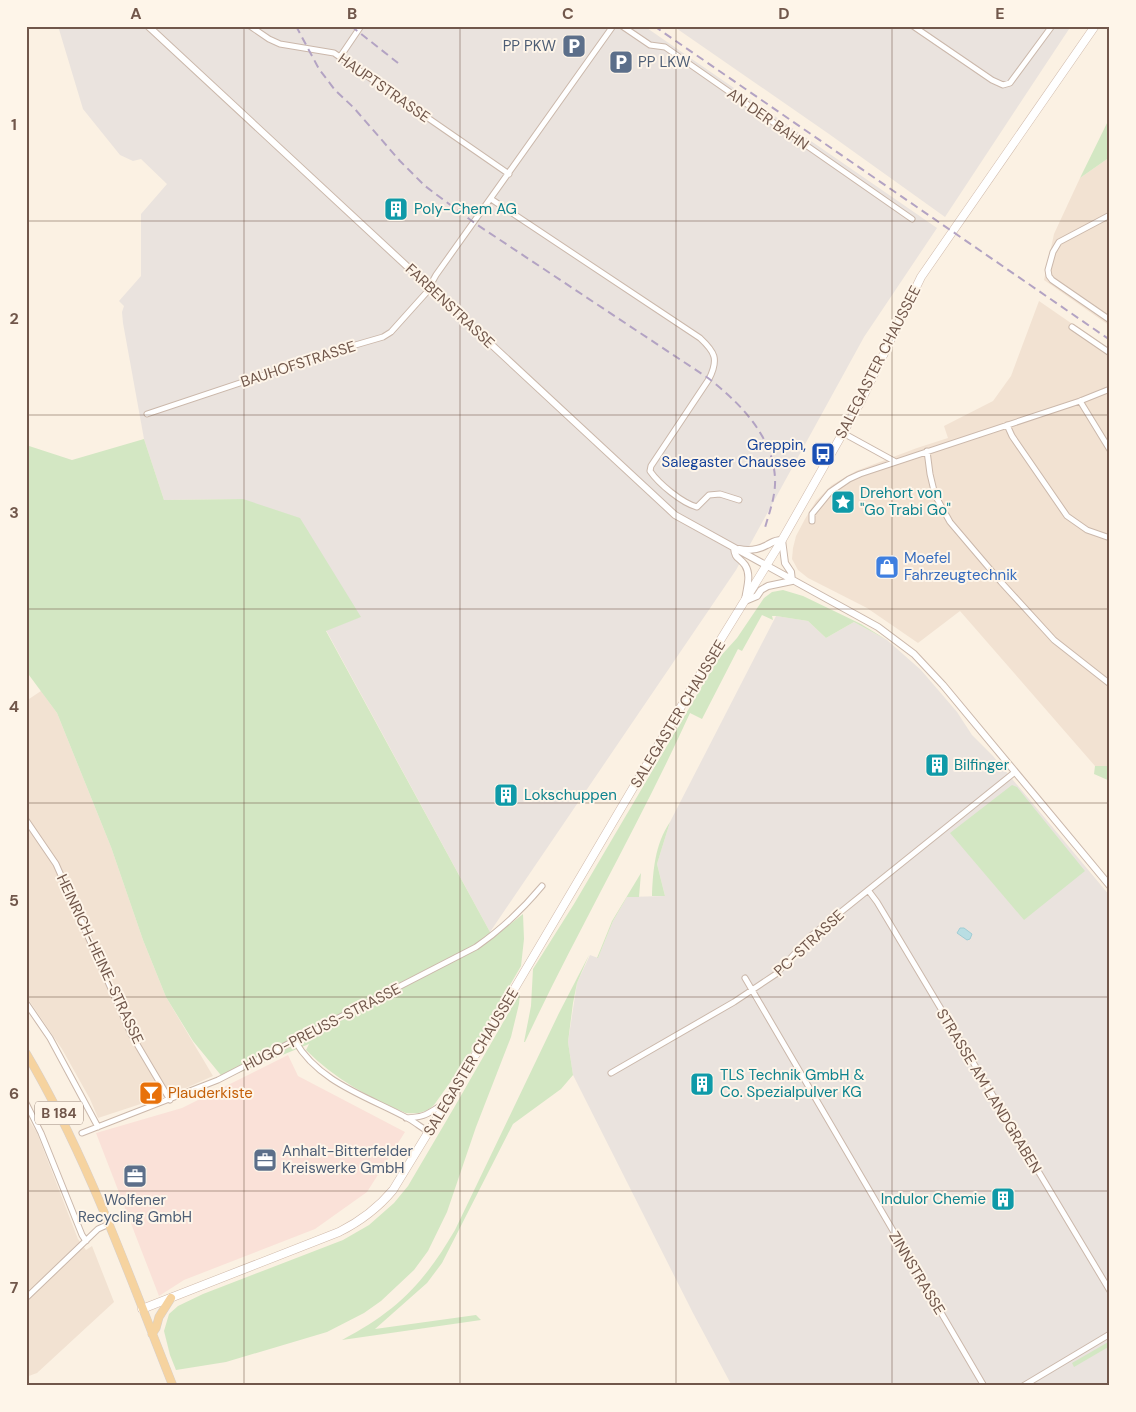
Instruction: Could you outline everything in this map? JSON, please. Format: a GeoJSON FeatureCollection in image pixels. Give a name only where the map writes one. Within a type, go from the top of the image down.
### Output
{"type":"FeatureCollection","features":[{"type":"Feature","properties":{"kind":"main road","name":"SALEGASTER CHAUSSEE"},"geometry":{"type":"LineString","coordinates":[[142,1309],[330,1236],[357,1222],[376,1208],[393,1190],[483,1042],[718,644],[782,540],[861,401],[921,277],[1095,26]]}},
{"type":"Feature","properties":{"kind":"main road","name":"B 184"},"geometry":{"type":"LineString","coordinates":[[26,1053],[69,1132],[109,1224],[173,1386]]}},
{"type":"Feature","properties":{"kind":"main road"},"geometry":{"type":"LineString","coordinates":[[152,1334],[159,1317],[171,1298]]}},
{"type":"Feature","properties":{"kind":"street","name":"FARBENSTRASSE"},"geometry":{"type":"LineString","coordinates":[[148,26],[675,515],[878,627],[907,648],[934,674],[1110,886]]}},
{"type":"Feature","properties":{"kind":"street","name":"HAUPTSTRASSE"},"geometry":{"type":"LineString","coordinates":[[250,26],[268,39],[280,44],[334,53],[340,56],[509,174]]}},
{"type":"Feature","properties":{"kind":"street"},"geometry":{"type":"LineString","coordinates":[[340,56],[361,26]]}},
{"type":"Feature","properties":{"kind":"street","name":"BAUHOFSTRASSE"},"geometry":{"type":"LineString","coordinates":[[147,414],[383,337],[391,332],[431,288],[436,275],[613,26]]}},
{"type":"Feature","properties":{"kind":"street","name":"AN DER BAHN"},"geometry":{"type":"LineString","coordinates":[[622,26],[650,45],[664,47],[912,219]]}},
{"type":"Feature","properties":{"kind":"street"},"geometry":{"type":"LineString","coordinates":[[913,26],[1003,86],[1010,83],[1052,26]]}},
{"type":"Feature","properties":{"kind":"street"},"geometry":{"type":"LineString","coordinates":[[491,198],[700,338],[712,349],[715,360],[714,370],[651,466],[650,471],[655,478],[688,504],[697,507],[709,495],[720,494],[739,500]]}},
{"type":"Feature","properties":{"kind":"street"},"geometry":{"type":"LineString","coordinates":[[1110,214],[1059,242],[1053,252],[1048,270],[1052,280],[1110,320]]}},
{"type":"Feature","properties":{"kind":"street"},"geometry":{"type":"LineString","coordinates":[[1072,327],[1110,353]]}},
{"type":"Feature","properties":{"kind":"street"},"geometry":{"type":"LineString","coordinates":[[812,521],[812,514],[820,502],[839,485],[860,474],[1080,401],[1110,389]]}},
{"type":"Feature","properties":{"kind":"street"},"geometry":{"type":"LineString","coordinates":[[1080,401],[1110,450]]}},
{"type":"Feature","properties":{"kind":"street"},"geometry":{"type":"LineString","coordinates":[[1007,425],[1012,436],[1067,516],[1087,530],[1110,538]]}},
{"type":"Feature","properties":{"kind":"street"},"geometry":{"type":"LineString","coordinates":[[842,434],[894,462]]}},
{"type":"Feature","properties":{"kind":"street"},"geometry":{"type":"LineString","coordinates":[[927,451],[935,495],[950,522],[1054,640],[1110,684]]}},
{"type":"Feature","properties":{"kind":"street"},"geometry":{"type":"LineString","coordinates":[[774,540],[782,540],[785,563],[791,572],[792,580],[768,586],[761,590],[757,596],[746,601],[748,574],[744,563],[735,556],[734,548],[752,550],[768,545],[774,540]]}},
{"type":"Feature","properties":{"kind":"street","name":"PC-STRASSE"},"geometry":{"type":"LineString","coordinates":[[611,1073],[752,991],[776,974],[811,936],[1015,772]]}},
{"type":"Feature","properties":{"kind":"street","name":"HEINRICH-HEINE-STRASSE"},"geometry":{"type":"LineString","coordinates":[[26,820],[56,864],[131,1034],[170,1100]]}},
{"type":"Feature","properties":{"kind":"street","name":"HUGO-PREUSS-STRASSE"},"geometry":{"type":"LineString","coordinates":[[82,1133],[218,1080],[476,947],[500,931],[513,919],[542,886]]}},
{"type":"Feature","properties":{"kind":"street","name":"STRASSE AM LANDGRABEN"},"geometry":{"type":"LineString","coordinates":[[868,890],[877,902],[1110,1291]]}},
{"type":"Feature","properties":{"kind":"street","name":"ZINNSTRASSE"},"geometry":{"type":"LineString","coordinates":[[744,978],[984,1386]]}},
{"type":"Feature","properties":{"kind":"street"},"geometry":{"type":"LineString","coordinates":[[26,1003],[50,1038],[98,1127]]}},
{"type":"Feature","properties":{"kind":"street"},"geometry":{"type":"LineString","coordinates":[[295,1041],[309,1060],[332,1079],[429,1132]]}},
{"type":"Feature","properties":{"kind":"street"},"geometry":{"type":"LineString","coordinates":[[26,1103],[41,1133],[86,1241]]}},
{"type":"Feature","properties":{"kind":"street"},"geometry":{"type":"LineString","coordinates":[[406,1118],[423,1117],[446,1103]]}},
{"type":"Feature","properties":{"kind":"street"},"geometry":{"type":"LineString","coordinates":[[26,1298],[98,1229],[109,1224]]}},
{"type":"Feature","properties":{"kind":"street"},"geometry":{"type":"LineString","coordinates":[[1022,1386],[1110,1334]]}},
{"type":"Feature","properties":{"kind":"shaded area"},"geometry":{"type":"Polygon","coordinates":[[[58,26],[644,26],[937,228],[864,337],[736,570],[490,932],[326,630],[360,617],[243,499],[164,500],[144,439],[123,323],[122,312],[124,306],[119,301],[141,276],[141,214],[167,184],[141,159],[133,161],[120,155],[83,109],[58,26]]]}},
{"type":"Feature","properties":{"kind":"shaded area"},"geometry":{"type":"Polygon","coordinates":[[[673,26],[1071,26],[945,217],[673,26]]]}},
{"type":"Feature","properties":{"kind":"shaded area"},"geometry":{"type":"Polygon","coordinates":[[[1110,157],[1110,326],[1044,280],[1054,234],[1080,178],[1110,157]]]}},
{"type":"Feature","properties":{"kind":"shaded area"},"geometry":{"type":"Polygon","coordinates":[[[1039,301],[1110,350],[1110,766],[1095,766],[960,611],[918,643],[867,608],[808,578],[798,570],[792,559],[796,536],[805,519],[816,501],[832,485],[856,471],[948,438],[944,426],[993,401],[1011,376],[1039,301]]]}},
{"type":"Feature","properties":{"kind":"shaded area"},"geometry":{"type":"Polygon","coordinates":[[[776,616],[808,621],[826,638],[854,622],[887,640],[921,670],[957,712],[972,735],[993,756],[1110,896],[1110,1386],[732,1386],[573,1075],[568,1042],[577,983],[590,955],[598,958],[613,921],[627,897],[665,896],[657,864],[670,822],[776,616]]]}},
{"type":"Feature","properties":{"kind":"shaded area"},"geometry":{"type":"Polygon","coordinates":[[[41,691],[57,713],[111,847],[143,940],[166,997],[213,1076],[177,1092],[98,1118],[90,1099],[62,1049],[26,996],[26,701],[41,691]]]}},
{"type":"Feature","properties":{"kind":"shaded area"},"geometry":{"type":"Polygon","coordinates":[[[288,1055],[298,1076],[405,1132],[367,1192],[315,1229],[184,1280],[159,1296],[96,1133],[182,1108],[288,1055]]]}},
{"type":"Feature","properties":{"kind":"shaded area"},"geometry":{"type":"Polygon","coordinates":[[[26,1115],[37,1133],[78,1239],[86,1250],[92,1246],[114,1302],[37,1373],[26,1377],[26,1115]]]}},
{"type":"Feature","properties":{"kind":"green space"},"geometry":{"type":"Polygon","coordinates":[[[1110,117],[1110,157],[1080,178],[1110,117]]]}},
{"type":"Feature","properties":{"kind":"green space"},"geometry":{"type":"Polygon","coordinates":[[[144,439],[164,500],[243,499],[300,518],[361,617],[326,631],[490,932],[495,936],[523,914],[524,939],[521,966],[471,1053],[434,1105],[424,1111],[406,1113],[353,1087],[306,1050],[309,1044],[224,1079],[193,1041],[166,997],[143,940],[111,847],[57,713],[26,671],[26,445],[72,460],[144,439]]]}},
{"type":"Feature","properties":{"kind":"green space"},"geometry":{"type":"Polygon","coordinates":[[[783,590],[803,596],[861,624],[887,640],[854,622],[826,638],[808,621],[772,616],[773,620],[762,615],[742,651],[738,649],[702,719],[690,713],[650,796],[524,1042],[531,1006],[533,969],[574,904],[718,659],[737,638],[764,598],[772,592],[783,590]]]}},
{"type":"Feature","properties":{"kind":"green space"},"geometry":{"type":"Polygon","coordinates":[[[1095,766],[1110,766],[1110,781],[1094,774],[1095,766]]]}},
{"type":"Feature","properties":{"kind":"green space"},"geometry":{"type":"Polygon","coordinates":[[[1012,785],[1017,787],[1085,871],[1024,920],[950,833],[1012,785]]]}},
{"type":"Feature","properties":{"kind":"green space"},"geometry":{"type":"Polygon","coordinates":[[[670,822],[657,864],[665,896],[652,896],[654,867],[658,848],[670,822]]]}},
{"type":"Feature","properties":{"kind":"green space"},"geometry":{"type":"Polygon","coordinates":[[[641,873],[639,897],[627,897],[613,921],[597,958],[612,921],[641,873]]]}},
{"type":"Feature","properties":{"kind":"green space"},"geometry":{"type":"Polygon","coordinates":[[[589,955],[577,983],[573,1003],[568,1042],[573,1075],[561,1089],[513,1124],[442,1263],[427,1283],[375,1329],[476,1315],[481,1320],[342,1340],[378,1318],[408,1294],[444,1249],[589,955]]]}},
{"type":"Feature","properties":{"kind":"green space"},"geometry":{"type":"Polygon","coordinates":[[[520,993],[511,1037],[476,1127],[447,1212],[428,1251],[414,1270],[381,1301],[364,1313],[327,1332],[226,1362],[176,1370],[164,1331],[169,1314],[178,1306],[203,1294],[343,1240],[369,1225],[394,1203],[408,1186],[520,993]]]}},
{"type":"Feature","properties":{"kind":"green space"},"geometry":{"type":"Polygon","coordinates":[[[1110,1341],[1110,1346],[1074,1367],[1072,1363],[1110,1341]]]}},
{"type":"Feature","properties":{"kind":"water"},"geometry":{"type":"Polygon","coordinates":[[[960,928],[964,928],[972,934],[970,939],[967,940],[957,933],[960,928]]]}},
{"type":"Feature","properties":{"kind":"railway"},"geometry":{"type":"LineString","coordinates":[[296,26],[319,69],[335,90],[354,108],[400,161],[425,186],[476,224],[708,378],[742,409],[761,434],[773,463],[774,491],[764,531]]}},
{"type":"Feature","properties":{"kind":"railway"},"geometry":{"type":"LineString","coordinates":[[351,26],[398,63]]}},
{"type":"Feature","properties":{"kind":"railway"},"geometry":{"type":"LineString","coordinates":[[654,26],[1110,340]]}},
{"type":"Feature","properties":{"kind":"place","name":"PP PKW"},"geometry":{"type":"Point","coordinates":[574,46]}},
{"type":"Feature","properties":{"kind":"place","name":"PP LKW"},"geometry":{"type":"Point","coordinates":[621,62]}},
{"type":"Feature","properties":{"kind":"place","name":"Poly-Chem AG"},"geometry":{"type":"Point","coordinates":[396,209]}},
{"type":"Feature","properties":{"kind":"place","name":"Greppin, Salegaster Chaussee"},"geometry":{"type":"Point","coordinates":[823,454]}},
{"type":"Feature","properties":{"kind":"place","name":"Drehort von \"Go Trabi Go\""},"geometry":{"type":"Point","coordinates":[843,502]}},
{"type":"Feature","properties":{"kind":"place","name":"Moefel Fahrzeugtechnik"},"geometry":{"type":"Point","coordinates":[887,567]}},
{"type":"Feature","properties":{"kind":"place","name":"Bilfinger"},"geometry":{"type":"Point","coordinates":[937,765]}},
{"type":"Feature","properties":{"kind":"place","name":"Lokschuppen"},"geometry":{"type":"Point","coordinates":[506,795]}},
{"type":"Feature","properties":{"kind":"place","name":"TLS Technik GmbH & Co. Spezialpulver KG"},"geometry":{"type":"Point","coordinates":[702,1084]}},
{"type":"Feature","properties":{"kind":"place","name":"Plauderkiste"},"geometry":{"type":"Point","coordinates":[151,1093]}},
{"type":"Feature","properties":{"kind":"place","name":"Anhalt-Bitterfelder Kreiswerke GmbH"},"geometry":{"type":"Point","coordinates":[265,1160]}},
{"type":"Feature","properties":{"kind":"place","name":"Wolfener Recycling GmbH"},"geometry":{"type":"Point","coordinates":[135,1176]}},
{"type":"Feature","properties":{"kind":"place","name":"Indulor Chemie"},"geometry":{"type":"Point","coordinates":[1003,1199]}}]}
